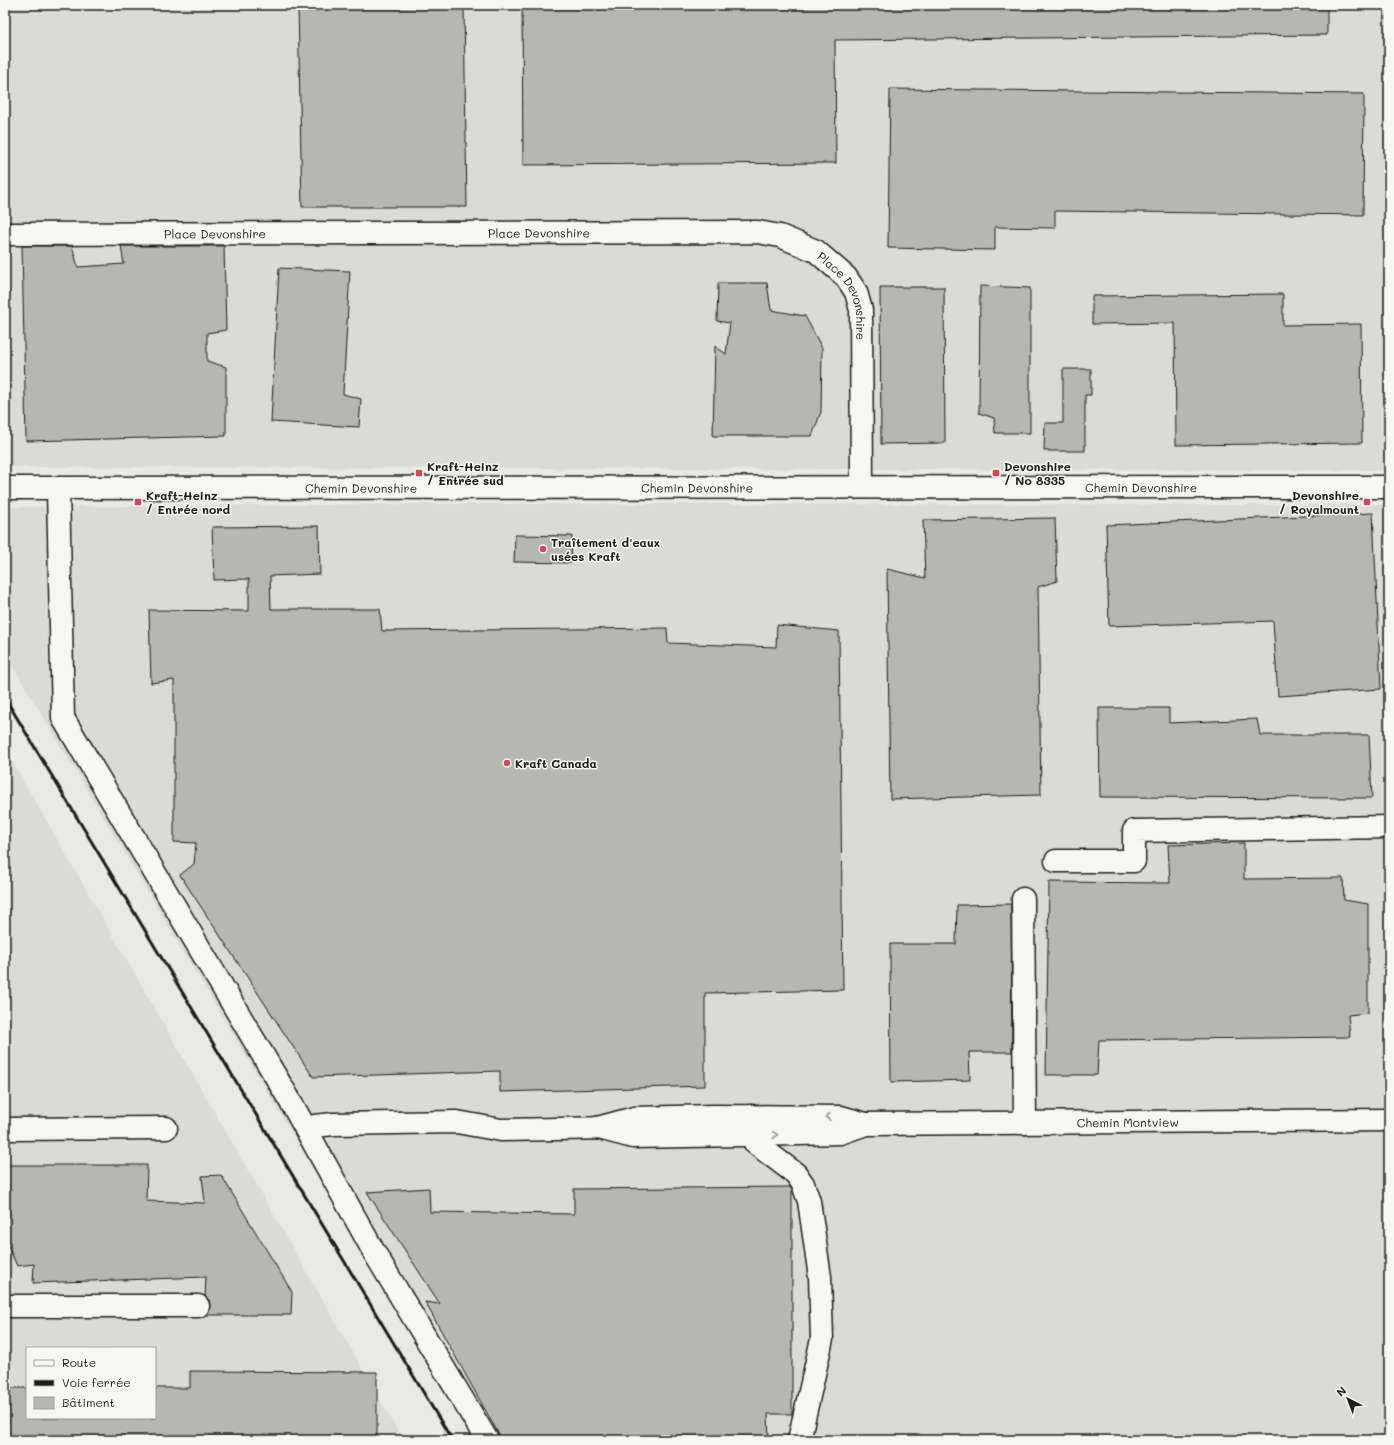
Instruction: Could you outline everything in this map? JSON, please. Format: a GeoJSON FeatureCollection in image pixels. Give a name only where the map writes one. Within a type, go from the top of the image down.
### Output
{"type":"FeatureCollection","features":[{"type":"Feature","properties":{"kind":"street","name":"Place Devonshire"},"geometry":{"type":"LineString","coordinates":[[5,234],[758,232],[780,236],[816,251],[846,277],[856,292],[861,310],[862,487]]}},
{"type":"Feature","properties":{"kind":"street","name":"Chemin Devonshire"},"geometry":{"type":"LineString","coordinates":[[5,488],[1389,487]]}},
{"type":"Feature","properties":{"kind":"street"},"geometry":{"type":"LineString","coordinates":[[58,488],[63,718],[306,1130],[374,1252],[487,1440]]}},
{"type":"Feature","properties":{"kind":"street"},"geometry":{"type":"LineString","coordinates":[[1056,861],[1134,861],[1134,831],[1389,827]]}},
{"type":"Feature","properties":{"kind":"street"},"geometry":{"type":"LineString","coordinates":[[1023,899],[1025,1123]]}},
{"type":"Feature","properties":{"kind":"street","name":"Chemin Montview"},"geometry":{"type":"LineString","coordinates":[[306,1130],[322,1124],[458,1122],[500,1130],[597,1128],[634,1118],[751,1126],[841,1117],[866,1124],[1389,1120]]}},
{"type":"Feature","properties":{"kind":"street"},"geometry":{"type":"LineString","coordinates":[[751,1126],[754,1144],[800,1178],[809,1201],[821,1287],[822,1339],[799,1440]]}},
{"type":"Feature","properties":{"kind":"street"},"geometry":{"type":"LineString","coordinates":[[5,1129],[166,1128]]}},
{"type":"Feature","properties":{"kind":"street"},"geometry":{"type":"LineString","coordinates":[[5,1306],[198,1306]]}},
{"type":"Feature","properties":{"kind":"shaded area"},"geometry":{"type":"Polygon","coordinates":[[[5,5],[1389,5],[1389,470],[5,467],[5,5]]]}},
{"type":"Feature","properties":{"kind":"shaded area"},"geometry":{"type":"Polygon","coordinates":[[[443,504],[1389,505],[1389,1440],[475,1440],[5,653],[5,507],[443,504]]]}},
{"type":"Feature","properties":{"kind":"shaded area"},"geometry":{"type":"Polygon","coordinates":[[[5,749],[275,1217],[403,1440],[5,1440],[5,749]]]}},
{"type":"Feature","properties":{"kind":"building"},"geometry":{"type":"Polygon","coordinates":[[[298,5],[464,5],[467,207],[302,207],[298,5]]]}},
{"type":"Feature","properties":{"kind":"building"},"geometry":{"type":"Polygon","coordinates":[[[522,5],[1327,5],[1327,35],[835,40],[836,163],[523,165],[522,5]]]}},
{"type":"Feature","properties":{"kind":"building"},"geometry":{"type":"Polygon","coordinates":[[[890,89],[1364,94],[1363,215],[1055,211],[1055,228],[995,227],[995,250],[888,248],[890,89]]]}},
{"type":"Feature","properties":{"kind":"building"},"geometry":{"type":"Polygon","coordinates":[[[22,246],[72,246],[78,267],[124,264],[121,246],[224,246],[226,330],[207,333],[207,361],[226,367],[226,436],[26,441],[22,246]]]}},
{"type":"Feature","properties":{"kind":"building"},"geometry":{"type":"Polygon","coordinates":[[[279,268],[350,271],[343,394],[361,399],[359,427],[271,422],[279,268]]]}},
{"type":"Feature","properties":{"kind":"building"},"geometry":{"type":"Polygon","coordinates":[[[718,283],[767,283],[771,310],[805,316],[822,348],[821,412],[812,436],[713,436],[715,346],[726,354],[730,323],[717,321],[718,283]]]}},
{"type":"Feature","properties":{"kind":"building"},"geometry":{"type":"Polygon","coordinates":[[[980,286],[1030,288],[1030,433],[995,433],[994,418],[979,413],[980,286]]]}},
{"type":"Feature","properties":{"kind":"building"},"geometry":{"type":"Polygon","coordinates":[[[880,287],[944,287],[945,443],[881,444],[880,287]]]}},
{"type":"Feature","properties":{"kind":"building"},"geometry":{"type":"Polygon","coordinates":[[[1283,294],[1283,325],[1361,324],[1362,443],[1176,445],[1175,323],[1092,324],[1092,296],[1283,294]]]}},
{"type":"Feature","properties":{"kind":"building"},"geometry":{"type":"Polygon","coordinates":[[[1063,369],[1091,369],[1091,395],[1085,395],[1085,451],[1044,451],[1045,423],[1063,423],[1063,369]]]}},
{"type":"Feature","properties":{"kind":"building"},"geometry":{"type":"Polygon","coordinates":[[[1373,513],[1381,689],[1278,696],[1273,621],[1109,626],[1106,525],[1373,513]]]}},
{"type":"Feature","properties":{"kind":"building"},"geometry":{"type":"Polygon","coordinates":[[[1055,518],[1057,581],[1038,587],[1041,795],[890,799],[887,569],[925,578],[923,520],[1055,518]]]}},
{"type":"Feature","properties":{"kind":"building","name":"Kraft Canada"},"geometry":{"type":"Polygon","coordinates":[[[319,526],[320,574],[270,576],[271,609],[380,609],[382,631],[667,628],[668,643],[776,647],[777,625],[839,631],[843,990],[705,993],[705,1086],[500,1092],[500,1071],[313,1077],[180,875],[194,864],[196,843],[174,842],[174,680],[151,683],[149,610],[249,611],[249,579],[214,580],[212,527],[319,526]]]}},
{"type":"Feature","properties":{"kind":"building","name":"Traîtement d'eaux usées Kraft"},"geometry":{"type":"Polygon","coordinates":[[[515,535],[572,536],[571,563],[514,562],[515,535]]]}},
{"type":"Feature","properties":{"kind":"building"},"geometry":{"type":"Polygon","coordinates":[[[1099,708],[1169,708],[1169,723],[1257,719],[1260,735],[1369,735],[1372,798],[1100,797],[1099,708]]]}},
{"type":"Feature","properties":{"kind":"building"},"geometry":{"type":"Polygon","coordinates":[[[1244,843],[1244,879],[1343,878],[1344,900],[1368,904],[1368,1013],[1348,1015],[1350,1037],[1099,1040],[1097,1075],[1046,1075],[1049,882],[1170,883],[1168,845],[1244,843]]]}},
{"type":"Feature","properties":{"kind":"building"},"geometry":{"type":"Polygon","coordinates":[[[1011,904],[1012,1052],[969,1052],[970,1080],[891,1082],[890,944],[956,944],[957,905],[1011,904]]]}},
{"type":"Feature","properties":{"kind":"building"},"geometry":{"type":"Polygon","coordinates":[[[5,1165],[147,1165],[146,1201],[205,1203],[202,1176],[221,1175],[292,1292],[291,1315],[206,1315],[210,1306],[209,1300],[205,1296],[206,1277],[33,1283],[34,1264],[17,1266],[5,1239],[5,1165]]]}},
{"type":"Feature","properties":{"kind":"building"},"geometry":{"type":"Polygon","coordinates":[[[790,1187],[792,1190],[792,1414],[768,1414],[769,1440],[502,1440],[425,1302],[440,1304],[367,1192],[429,1188],[430,1212],[574,1214],[574,1189],[790,1187]]]}},
{"type":"Feature","properties":{"kind":"building"},"geometry":{"type":"Polygon","coordinates":[[[190,1371],[377,1372],[377,1440],[5,1440],[5,1388],[26,1388],[26,1419],[156,1419],[156,1388],[190,1388],[190,1371]]]}},
{"type":"Feature","properties":{"kind":"railway"},"geometry":{"type":"LineString","coordinates":[[5,698],[452,1440]]}},
{"type":"Feature","properties":{"kind":"place","name":"Kraft-Heinz / Entrée sud"},"geometry":{"type":"Point","coordinates":[419,473]}},
{"type":"Feature","properties":{"kind":"place","name":"Devonshire / No 8335"},"geometry":{"type":"Point","coordinates":[996,473]}},
{"type":"Feature","properties":{"kind":"place","name":"Kraft-Heinz / Entrée nord"},"geometry":{"type":"Point","coordinates":[138,502]}},
{"type":"Feature","properties":{"kind":"place","name":"Devonshire / Royalmount"},"geometry":{"type":"Point","coordinates":[1367,502]}},
{"type":"Feature","properties":{"kind":"place","name":"Traîtement d'eaux usées Kraft"},"geometry":{"type":"Point","coordinates":[543,549]}},
{"type":"Feature","properties":{"kind":"place","name":"Kraft Canada"},"geometry":{"type":"Point","coordinates":[507,763]}}]}
